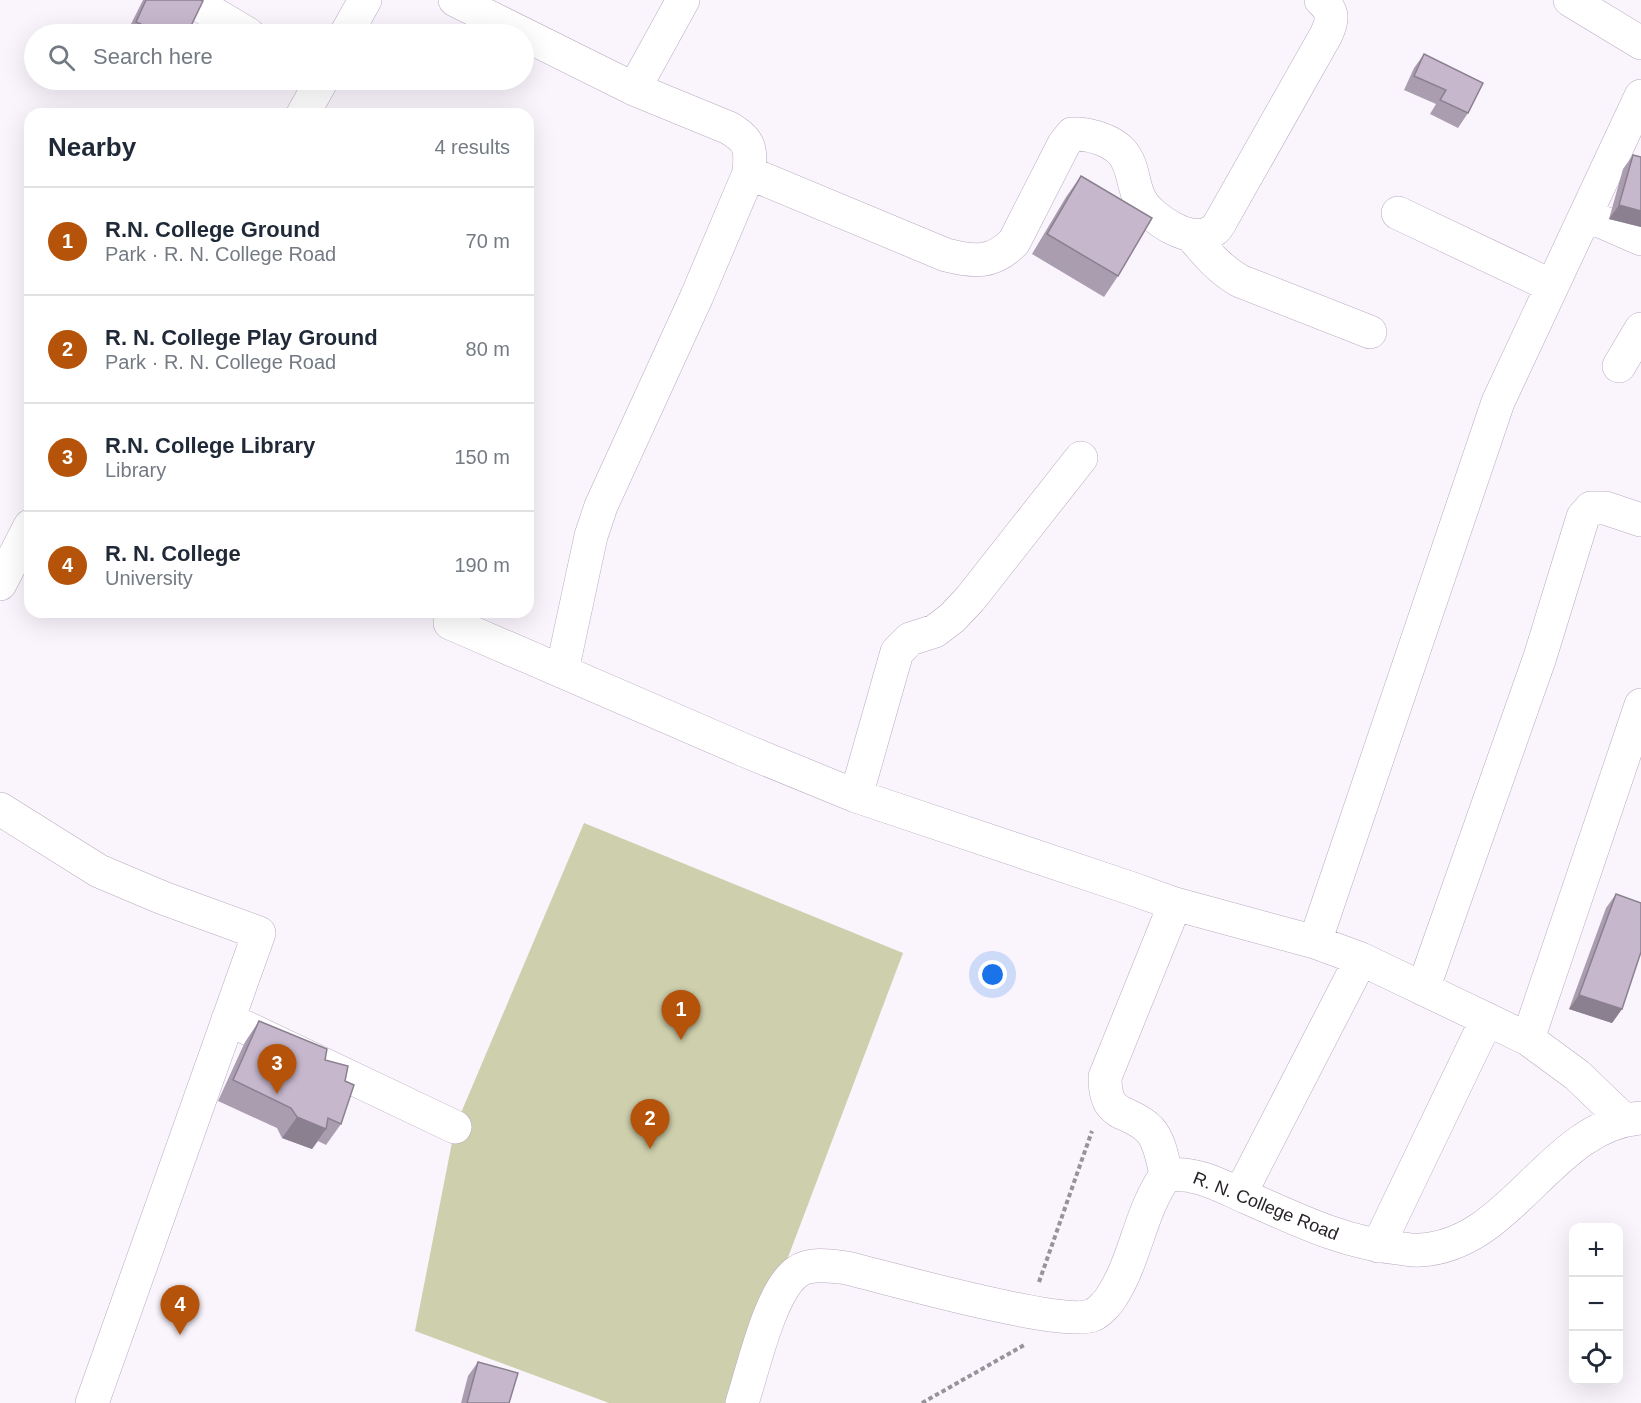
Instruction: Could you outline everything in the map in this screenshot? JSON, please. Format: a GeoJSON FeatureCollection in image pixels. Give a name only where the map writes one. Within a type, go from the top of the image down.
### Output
{"type":"FeatureCollection","features":[{"type":"Feature","properties":{"kind":"street"},"geometry":{"type":"LineString","coordinates":[[190,0],[231,24]]}},
{"type":"Feature","properties":{"kind":"street"},"geometry":{"type":"LineString","coordinates":[[352,24],[365,0]]}},
{"type":"Feature","properties":{"kind":"street"},"geometry":{"type":"LineString","coordinates":[[455,0],[503,24]]}},
{"type":"Feature","properties":{"kind":"street"},"geometry":{"type":"LineString","coordinates":[[634,89],[683,0]]}},
{"type":"Feature","properties":{"kind":"street"},"geometry":{"type":"LineString","coordinates":[[749,173],[946,255],[965,260],[985,259],[1002,254],[1014,242],[1064,144],[1072,134],[1083,133],[1116,146],[1125,155],[1139,198],[1146,208],[1176,230],[1191,235],[1202,235],[1213,231],[1222,219],[1326,35],[1332,22],[1331,10],[1321,0]]}},
{"type":"Feature","properties":{"kind":"street"},"geometry":{"type":"LineString","coordinates":[[1570,0],[1641,43]]}},
{"type":"Feature","properties":{"kind":"street"},"geometry":{"type":"LineString","coordinates":[[534,39],[634,89],[729,128],[743,136],[751,151],[749,173],[697,296],[601,506],[591,536],[562,671]]}},
{"type":"Feature","properties":{"kind":"street"},"geometry":{"type":"LineString","coordinates":[[306,108],[316,90]]}},
{"type":"Feature","properties":{"kind":"street"},"geometry":{"type":"LineString","coordinates":[[1315,942],[1484,440],[1520,352],[1641,96]]}},
{"type":"Feature","properties":{"kind":"street"},"geometry":{"type":"LineString","coordinates":[[1398,213],[1552,286]]}},
{"type":"Feature","properties":{"kind":"street"},"geometry":{"type":"LineString","coordinates":[[1586,215],[1641,238]]}},
{"type":"Feature","properties":{"kind":"street"},"geometry":{"type":"LineString","coordinates":[[1191,235],[1225,273],[1370,332]]}},
{"type":"Feature","properties":{"kind":"street"},"geometry":{"type":"LineString","coordinates":[[1618,366],[1641,329]]}},
{"type":"Feature","properties":{"kind":"street"},"geometry":{"type":"LineString","coordinates":[[856,796],[897,652],[910,639],[935,631],[952,618],[970,599],[1081,458]]}},
{"type":"Feature","properties":{"kind":"street"},"geometry":{"type":"LineString","coordinates":[[1424,989],[1540,657],[1583,517],[1591,508],[1605,508],[1641,520]]}},
{"type":"Feature","properties":{"kind":"street"},"geometry":{"type":"LineString","coordinates":[[0,584],[24,538]]}},
{"type":"Feature","properties":{"kind":"street"},"geometry":{"type":"LineString","coordinates":[[450,623],[856,796],[1175,904],[1315,942],[1361,959],[1528,1039],[1633,1119]]}},
{"type":"Feature","properties":{"kind":"street"},"geometry":{"type":"LineString","coordinates":[[1528,1039],[1641,705]]}},
{"type":"Feature","properties":{"kind":"street"},"geometry":{"type":"LineString","coordinates":[[0,809],[99,871],[163,898],[259,933],[92,1403]]}},
{"type":"Feature","properties":{"kind":"street"},"geometry":{"type":"LineString","coordinates":[[1166,1175],[1159,1146],[1151,1131],[1113,1109],[1105,1093],[1105,1077],[1175,904]]}},
{"type":"Feature","properties":{"kind":"street"},"geometry":{"type":"LineString","coordinates":[[1240,1194],[1361,959]]}},
{"type":"Feature","properties":{"kind":"street"},"geometry":{"type":"LineString","coordinates":[[228,1019],[455,1127]]}},
{"type":"Feature","properties":{"kind":"street"},"geometry":{"type":"LineString","coordinates":[[1378,1246],[1487,1019]]}},
{"type":"Feature","properties":{"kind":"street","name":"R. N. College Road"},"geometry":{"type":"LineString","coordinates":[[742,1403],[772,1311],[783,1286],[798,1270],[823,1265],[847,1268],[1029,1311],[1072,1318],[1093,1315],[1112,1298],[1123,1276],[1155,1191],[1166,1175],[1184,1174],[1205,1179],[1318,1228],[1378,1246],[1420,1250],[1455,1242],[1486,1226],[1567,1152],[1593,1133],[1633,1119]]}},
{"type":"Feature","properties":{"kind":"path"},"geometry":{"type":"LineString","coordinates":[[1029,1311],[1105,1093]]}},
{"type":"Feature","properties":{"kind":"path"},"geometry":{"type":"LineString","coordinates":[[922,1403],[1072,1318]]}},
{"type":"Feature","properties":{"kind":"green space"},"geometry":{"type":"Polygon","coordinates":[[[584,823],[903,953],[733,1403],[609,1403],[415,1331],[455,1127],[584,823]]]}},
{"type":"Feature","properties":{"kind":"building"},"geometry":{"type":"Polygon","coordinates":[[[146,0],[203,1],[192,24],[140,24],[136,22],[146,0]]]}},
{"type":"Feature","properties":{"kind":"building"},"geometry":{"type":"Polygon","coordinates":[[[1424,54],[1483,83],[1468,113],[1440,100],[1446,90],[1414,76],[1424,54]]]}},
{"type":"Feature","properties":{"kind":"building"},"geometry":{"type":"Polygon","coordinates":[[[1633,155],[1641,157],[1641,211],[1619,205],[1633,155]]]}},
{"type":"Feature","properties":{"kind":"building"},"geometry":{"type":"Polygon","coordinates":[[[1081,176],[1152,218],[1118,276],[1047,234],[1081,176]]]}},
{"type":"Feature","properties":{"kind":"building"},"geometry":{"type":"Polygon","coordinates":[[[1616,894],[1641,903],[1641,952],[1622,1009],[1579,995],[1616,894]]]}},
{"type":"Feature","properties":{"kind":"building"},"geometry":{"type":"Polygon","coordinates":[[[259,1021],[327,1049],[325,1060],[348,1066],[345,1081],[354,1085],[341,1124],[328,1118],[326,1129],[297,1117],[291,1108],[233,1080],[259,1021]]]}},
{"type":"Feature","properties":{"kind":"building"},"geometry":{"type":"Polygon","coordinates":[[[478,1362],[518,1373],[509,1403],[467,1403],[478,1362]]]}},
{"type":"Feature","properties":{"kind":"place","name":"R.N. College Ground"},"geometry":{"type":"Point","coordinates":[681,1040]}},
{"type":"Feature","properties":{"kind":"place","name":"R.N. College Library"},"geometry":{"type":"Point","coordinates":[277,1094]}},
{"type":"Feature","properties":{"kind":"place","name":"R. N. College Play Ground"},"geometry":{"type":"Point","coordinates":[650,1149]}},
{"type":"Feature","properties":{"kind":"place","name":"R. N. College"},"geometry":{"type":"Point","coordinates":[180,1335]}}]}
